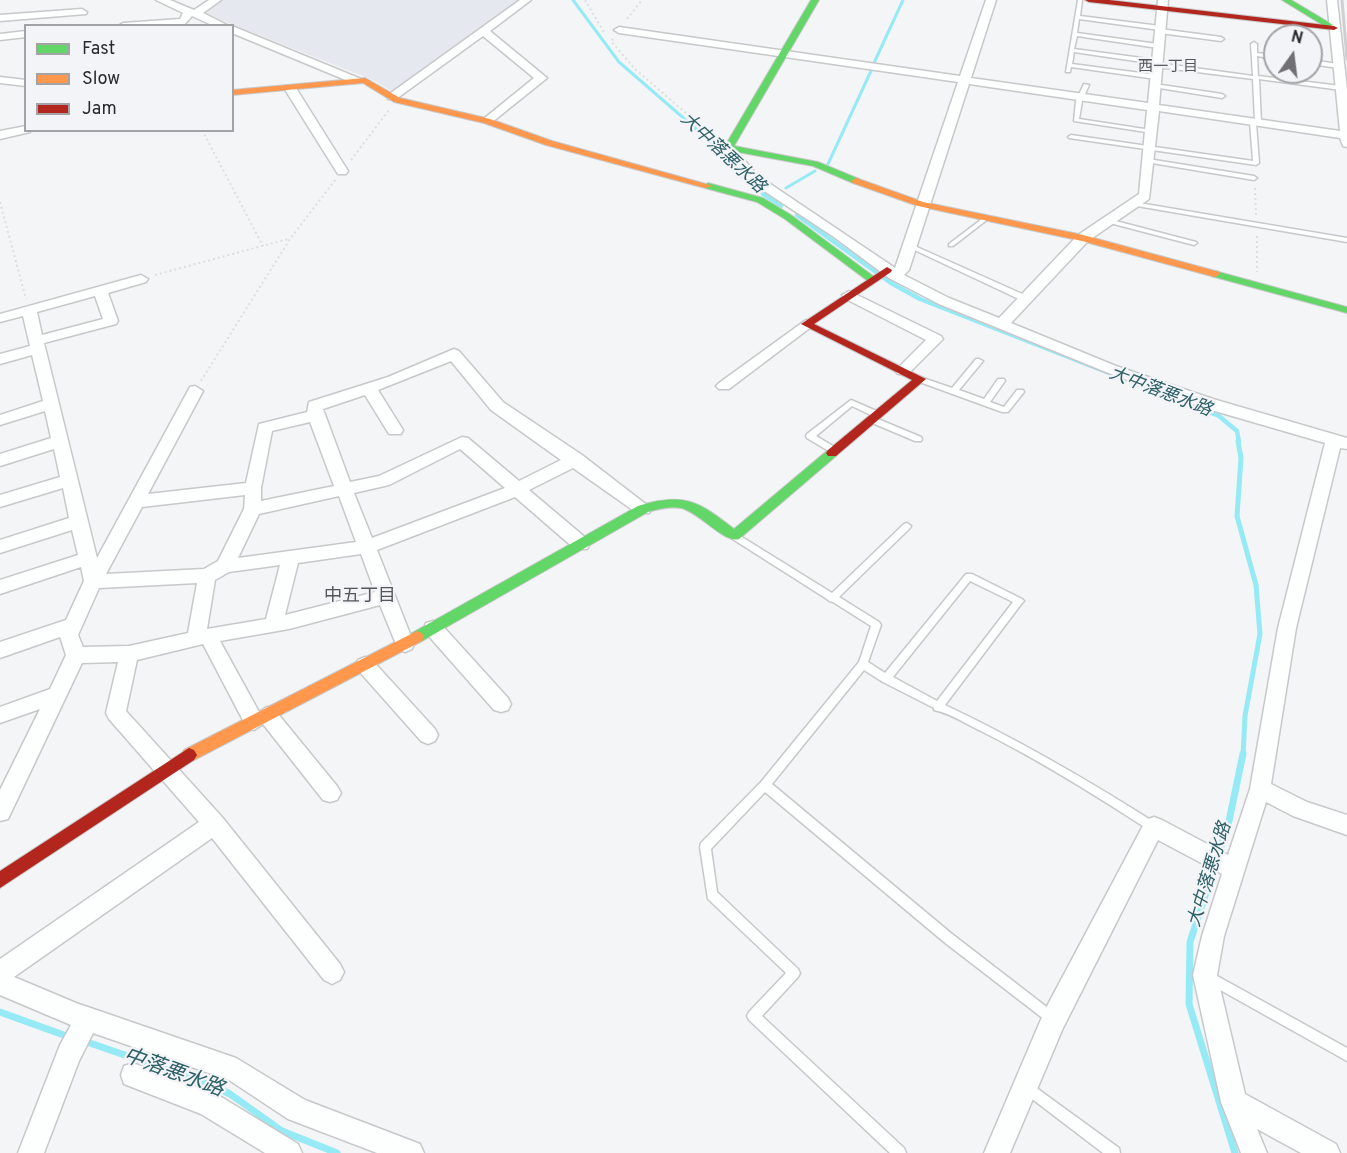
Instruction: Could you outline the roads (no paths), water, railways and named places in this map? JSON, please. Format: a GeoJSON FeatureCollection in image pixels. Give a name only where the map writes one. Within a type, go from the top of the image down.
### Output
{"type":"FeatureCollection","features":[{"type":"Feature","properties":{"kind":"street"},"geometry":{"type":"LineString","coordinates":[[76,24],[87,0]]}},
{"type":"Feature","properties":{"kind":"street"},"geometry":{"type":"LineString","coordinates":[[161,0],[219,24]]}},
{"type":"Feature","properties":{"kind":"street"},"geometry":{"type":"LineString","coordinates":[[154,24],[184,22],[192,13],[216,0]]}},
{"type":"Feature","properties":{"kind":"street"},"geometry":{"type":"LineString","coordinates":[[392,97],[526,0]]}},
{"type":"Feature","properties":{"kind":"street"},"geometry":{"type":"LineString","coordinates":[[727,147],[814,0]]}},
{"type":"Feature","properties":{"kind":"street"},"geometry":{"type":"LineString","coordinates":[[724,386],[806,324],[849,295],[882,275],[902,270],[921,204],[992,0]]}},
{"type":"Feature","properties":{"kind":"street"},"geometry":{"type":"LineString","coordinates":[[1089,0],[1162,4],[1334,28]]}},
{"type":"Feature","properties":{"kind":"street"},"geometry":{"type":"LineString","coordinates":[[1286,0],[1347,35]]}},
{"type":"Feature","properties":{"kind":"street"},"geometry":{"type":"LineString","coordinates":[[619,30],[964,80],[1084,91],[1153,107],[1255,122],[1347,139],[1332,0]]}},
{"type":"Feature","properties":{"kind":"street"},"geometry":{"type":"LineString","coordinates":[[1002,324],[1083,238],[1145,196],[1162,4]]}},
{"type":"Feature","properties":{"kind":"street"},"geometry":{"type":"LineString","coordinates":[[0,18],[82,12]]}},
{"type":"Feature","properties":{"kind":"street"},"geometry":{"type":"LineString","coordinates":[[234,30],[357,81]]}},
{"type":"Feature","properties":{"kind":"street"},"geometry":{"type":"LineString","coordinates":[[483,31],[542,78],[487,121]]}},
{"type":"Feature","properties":{"kind":"street"},"geometry":{"type":"LineString","coordinates":[[0,37],[24,34]]}},
{"type":"Feature","properties":{"kind":"street"},"geometry":{"type":"LineString","coordinates":[[0,80],[24,83]]}},
{"type":"Feature","properties":{"kind":"street"},"geometry":{"type":"LineString","coordinates":[[234,93],[365,80],[392,97],[487,121],[549,142],[760,200],[882,275],[944,301],[1111,369],[1207,403],[1340,442],[1287,628],[1260,789],[1231,867],[1212,936],[1205,975],[1234,1102],[1254,1153]]}},
{"type":"Feature","properties":{"kind":"street"},"geometry":{"type":"LineString","coordinates":[[290,88],[342,171]]}},
{"type":"Feature","properties":{"kind":"street"},"geometry":{"type":"LineString","coordinates":[[0,135],[24,129]]}},
{"type":"Feature","properties":{"kind":"street"},"geometry":{"type":"LineString","coordinates":[[727,147],[815,165],[921,204],[1083,238],[1347,310]]}},
{"type":"Feature","properties":{"kind":"street"},"geometry":{"type":"LineString","coordinates":[[727,147],[753,178],[838,234],[882,275]]}},
{"type":"Feature","properties":{"kind":"street"},"geometry":{"type":"LineString","coordinates":[[0,318],[141,279]]}},
{"type":"Feature","properties":{"kind":"street"},"geometry":{"type":"LineString","coordinates":[[0,359],[111,321],[100,291]]}},
{"type":"Feature","properties":{"kind":"street"},"geometry":{"type":"LineString","coordinates":[[849,295],[936,339],[903,371]]}},
{"type":"Feature","properties":{"kind":"street"},"geometry":{"type":"LineString","coordinates":[[28,310],[93,581]]}},
{"type":"Feature","properties":{"kind":"street"},"geometry":{"type":"LineString","coordinates":[[0,880],[166,769],[405,644],[580,544],[663,500],[682,500],[734,536],[920,379],[806,324]]}},
{"type":"Feature","properties":{"kind":"street"},"geometry":{"type":"LineString","coordinates":[[405,644],[315,415],[315,406],[369,388],[454,354],[497,406],[576,459],[644,509]]}},
{"type":"Feature","properties":{"kind":"street"},"geometry":{"type":"LineString","coordinates":[[369,388],[395,430]]}},
{"type":"Feature","properties":{"kind":"street"},"geometry":{"type":"LineString","coordinates":[[0,812],[8,785],[58,694],[76,655],[69,635],[93,581],[195,391]]}},
{"type":"Feature","properties":{"kind":"street"},"geometry":{"type":"LineString","coordinates":[[0,420],[51,404]]}},
{"type":"Feature","properties":{"kind":"street"},"geometry":{"type":"LineString","coordinates":[[225,566],[253,509],[253,488],[265,428],[315,415]]}},
{"type":"Feature","properties":{"kind":"street"},"geometry":{"type":"LineString","coordinates":[[0,460],[60,441]]}},
{"type":"Feature","properties":{"kind":"street"},"geometry":{"type":"LineString","coordinates":[[253,509],[343,487],[383,481],[462,442],[580,544]]}},
{"type":"Feature","properties":{"kind":"street"},"geometry":{"type":"LineString","coordinates":[[93,581],[207,576],[225,566],[366,547],[518,489],[576,459]]}},
{"type":"Feature","properties":{"kind":"street"},"geometry":{"type":"LineString","coordinates":[[0,501],[69,480]]}},
{"type":"Feature","properties":{"kind":"street"},"geometry":{"type":"LineString","coordinates":[[136,501],[253,488]]}},
{"type":"Feature","properties":{"kind":"street"},"geometry":{"type":"LineString","coordinates":[[0,547],[79,521]]}},
{"type":"Feature","properties":{"kind":"street"},"geometry":{"type":"LineString","coordinates":[[274,624],[291,557]]}},
{"type":"Feature","properties":{"kind":"street"},"geometry":{"type":"LineString","coordinates":[[0,587],[88,558]]}},
{"type":"Feature","properties":{"kind":"street"},"geometry":{"type":"LineString","coordinates":[[207,576],[202,638],[260,719],[330,793]]}},
{"type":"Feature","properties":{"kind":"street"},"geometry":{"type":"LineString","coordinates":[[76,655],[129,654],[274,624],[386,596]]}},
{"type":"Feature","properties":{"kind":"street"},"geometry":{"type":"LineString","coordinates":[[0,650],[73,625]]}},
{"type":"Feature","properties":{"kind":"street"},"geometry":{"type":"LineString","coordinates":[[433,628],[501,704]]}},
{"type":"Feature","properties":{"kind":"street"},"geometry":{"type":"LineString","coordinates":[[129,654],[116,712],[214,824],[332,972]]}},
{"type":"Feature","properties":{"kind":"street"},"geometry":{"type":"LineString","coordinates":[[365,665],[428,735]]}},
{"type":"Feature","properties":{"kind":"street"},"geometry":{"type":"LineString","coordinates":[[0,715],[58,694]]}},
{"type":"Feature","properties":{"kind":"street"},"geometry":{"type":"LineString","coordinates":[[1260,789],[1301,809],[1347,825]]}},
{"type":"Feature","properties":{"kind":"street"},"geometry":{"type":"LineString","coordinates":[[0,973],[214,824]]}},
{"type":"Feature","properties":{"kind":"street"},"geometry":{"type":"LineString","coordinates":[[997,1153],[1054,1019],[1154,827],[1231,867]]}},
{"type":"Feature","properties":{"kind":"street"},"geometry":{"type":"LineString","coordinates":[[0,983],[86,1024],[236,1070],[297,1110],[375,1148],[411,1153]]}},
{"type":"Feature","properties":{"kind":"street"},"geometry":{"type":"LineString","coordinates":[[31,1153],[69,1054],[86,1024]]}},
{"type":"Feature","properties":{"kind":"street"},"geometry":{"type":"LineString","coordinates":[[133,1075],[209,1104],[289,1153]]}},
{"type":"Feature","properties":{"kind":"street"},"geometry":{"type":"LineString","coordinates":[[1234,1102],[1327,1153]]}},
{"type":"Feature","properties":{"kind":"lane"},"geometry":{"type":"LineString","coordinates":[[1080,0],[1069,68],[1256,77],[1341,88]]}},
{"type":"Feature","properties":{"kind":"lane"},"geometry":{"type":"LineString","coordinates":[[1077,17],[1221,39]]}},
{"type":"Feature","properties":{"kind":"lane"},"geometry":{"type":"LineString","coordinates":[[1074,34],[1158,46]]}},
{"type":"Feature","properties":{"kind":"lane"},"geometry":{"type":"LineString","coordinates":[[1071,136],[1256,163],[1254,44]]}},
{"type":"Feature","properties":{"kind":"lane"},"geometry":{"type":"LineString","coordinates":[[1072,50],[1156,73],[1222,96]]}},
{"type":"Feature","properties":{"kind":"lane"},"geometry":{"type":"LineString","coordinates":[[1255,54],[1263,55]]}},
{"type":"Feature","properties":{"kind":"lane"},"geometry":{"type":"LineString","coordinates":[[1323,64],[1338,66]]}},
{"type":"Feature","properties":{"kind":"lane"},"geometry":{"type":"LineString","coordinates":[[1084,91],[1076,120],[1151,132]]}},
{"type":"Feature","properties":{"kind":"lane"},"geometry":{"type":"LineString","coordinates":[[1148,161],[1254,178]]}},
{"type":"Feature","properties":{"kind":"lane"},"geometry":{"type":"LineString","coordinates":[[1133,204],[1347,240]]}},
{"type":"Feature","properties":{"kind":"lane"},"geometry":{"type":"LineString","coordinates":[[951,246],[986,218]]}},
{"type":"Feature","properties":{"kind":"lane"},"geometry":{"type":"LineString","coordinates":[[1108,221],[1194,243]]}},
{"type":"Feature","properties":{"kind":"lane"},"geometry":{"type":"LineString","coordinates":[[908,245],[1026,299]]}},
{"type":"Feature","properties":{"kind":"lane"},"geometry":{"type":"LineString","coordinates":[[954,391],[979,361]]}},
{"type":"Feature","properties":{"kind":"lane"},"geometry":{"type":"LineString","coordinates":[[920,379],[1005,410],[1020,392]]}},
{"type":"Feature","properties":{"kind":"lane"},"geometry":{"type":"LineString","coordinates":[[985,403],[1001,381]]}},
{"type":"Feature","properties":{"kind":"lane"},"geometry":{"type":"LineString","coordinates":[[835,451],[810,436],[851,404],[918,439]]}},
{"type":"Feature","properties":{"kind":"lane"},"geometry":{"type":"LineString","coordinates":[[832,598],[907,526]]}},
{"type":"Feature","properties":{"kind":"lane"},"geometry":{"type":"LineString","coordinates":[[734,536],[876,625],[863,664],[765,785],[705,847],[712,895],[794,973],[753,1016],[899,1153]]}},
{"type":"Feature","properties":{"kind":"lane"},"geometry":{"type":"LineString","coordinates":[[886,679],[969,576],[1019,601],[938,707]]}},
{"type":"Feature","properties":{"kind":"lane"},"geometry":{"type":"LineString","coordinates":[[863,664],[938,707],[992,732],[1086,783],[1154,827]]}},
{"type":"Feature","properties":{"kind":"lane"},"geometry":{"type":"LineString","coordinates":[[765,785],[948,938],[1054,1019]]}},
{"type":"Feature","properties":{"kind":"lane"},"geometry":{"type":"LineString","coordinates":[[1205,975],[1347,1055]]}},
{"type":"Feature","properties":{"kind":"lane"},"geometry":{"type":"LineString","coordinates":[[1025,1086],[1114,1153]]}},
{"type":"Feature","properties":{"kind":"waterway","name":"大中落悪水路"},"geometry":{"type":"LineString","coordinates":[[573,0],[619,62],[718,148],[749,184],[765,195]]}},
{"type":"Feature","properties":{"kind":"waterway"},"geometry":{"type":"LineString","coordinates":[[874,63],[903,0]]}},
{"type":"Feature","properties":{"kind":"waterway"},"geometry":{"type":"LineString","coordinates":[[828,164],[871,71]]}},
{"type":"Feature","properties":{"kind":"waterway"},"geometry":{"type":"LineString","coordinates":[[786,188],[815,171]]}},
{"type":"Feature","properties":{"kind":"waterway","name":"大中落悪水路"},"geometry":{"type":"LineString","coordinates":[[763,194],[781,206]]}},
{"type":"Feature","properties":{"kind":"waterway","name":"大中落悪水路"},"geometry":{"type":"LineString","coordinates":[[797,215],[891,283],[920,299],[1219,416],[1237,431],[1239,442]]}},
{"type":"Feature","properties":{"kind":"waterway","name":"大中落悪水路"},"geometry":{"type":"LineString","coordinates":[[1238,441],[1241,458],[1237,516],[1256,585],[1260,634],[1245,716],[1243,756]]}},
{"type":"Feature","properties":{"kind":"waterway","name":"大中落悪水路"},"geometry":{"type":"LineString","coordinates":[[1218,856],[1229,821],[1243,754]]}},
{"type":"Feature","properties":{"kind":"waterway","name":"大中落悪水路"},"geometry":{"type":"LineString","coordinates":[[1215,865],[1190,942],[1189,1004],[1235,1153]]}},
{"type":"Feature","properties":{"kind":"waterway","name":"中落悪水路"},"geometry":{"type":"LineString","coordinates":[[0,1012],[72,1038]]}},
{"type":"Feature","properties":{"kind":"waterway","name":"中落悪水路"},"geometry":{"type":"LineString","coordinates":[[84,1041],[209,1084],[230,1094],[282,1131],[337,1153]]}},
{"type":"Feature","properties":{"kind":"railway"},"geometry":{"type":"LineString","coordinates":[[1342,0],[1347,59]]}},
{"type":"Feature","properties":{"kind":"district","name":"西一丁目"},"geometry":{"type":"Point","coordinates":[1168,68]}},
{"type":"Feature","properties":{"kind":"district","name":"中五丁目"},"geometry":{"type":"Point","coordinates":[360,597]}}]}
